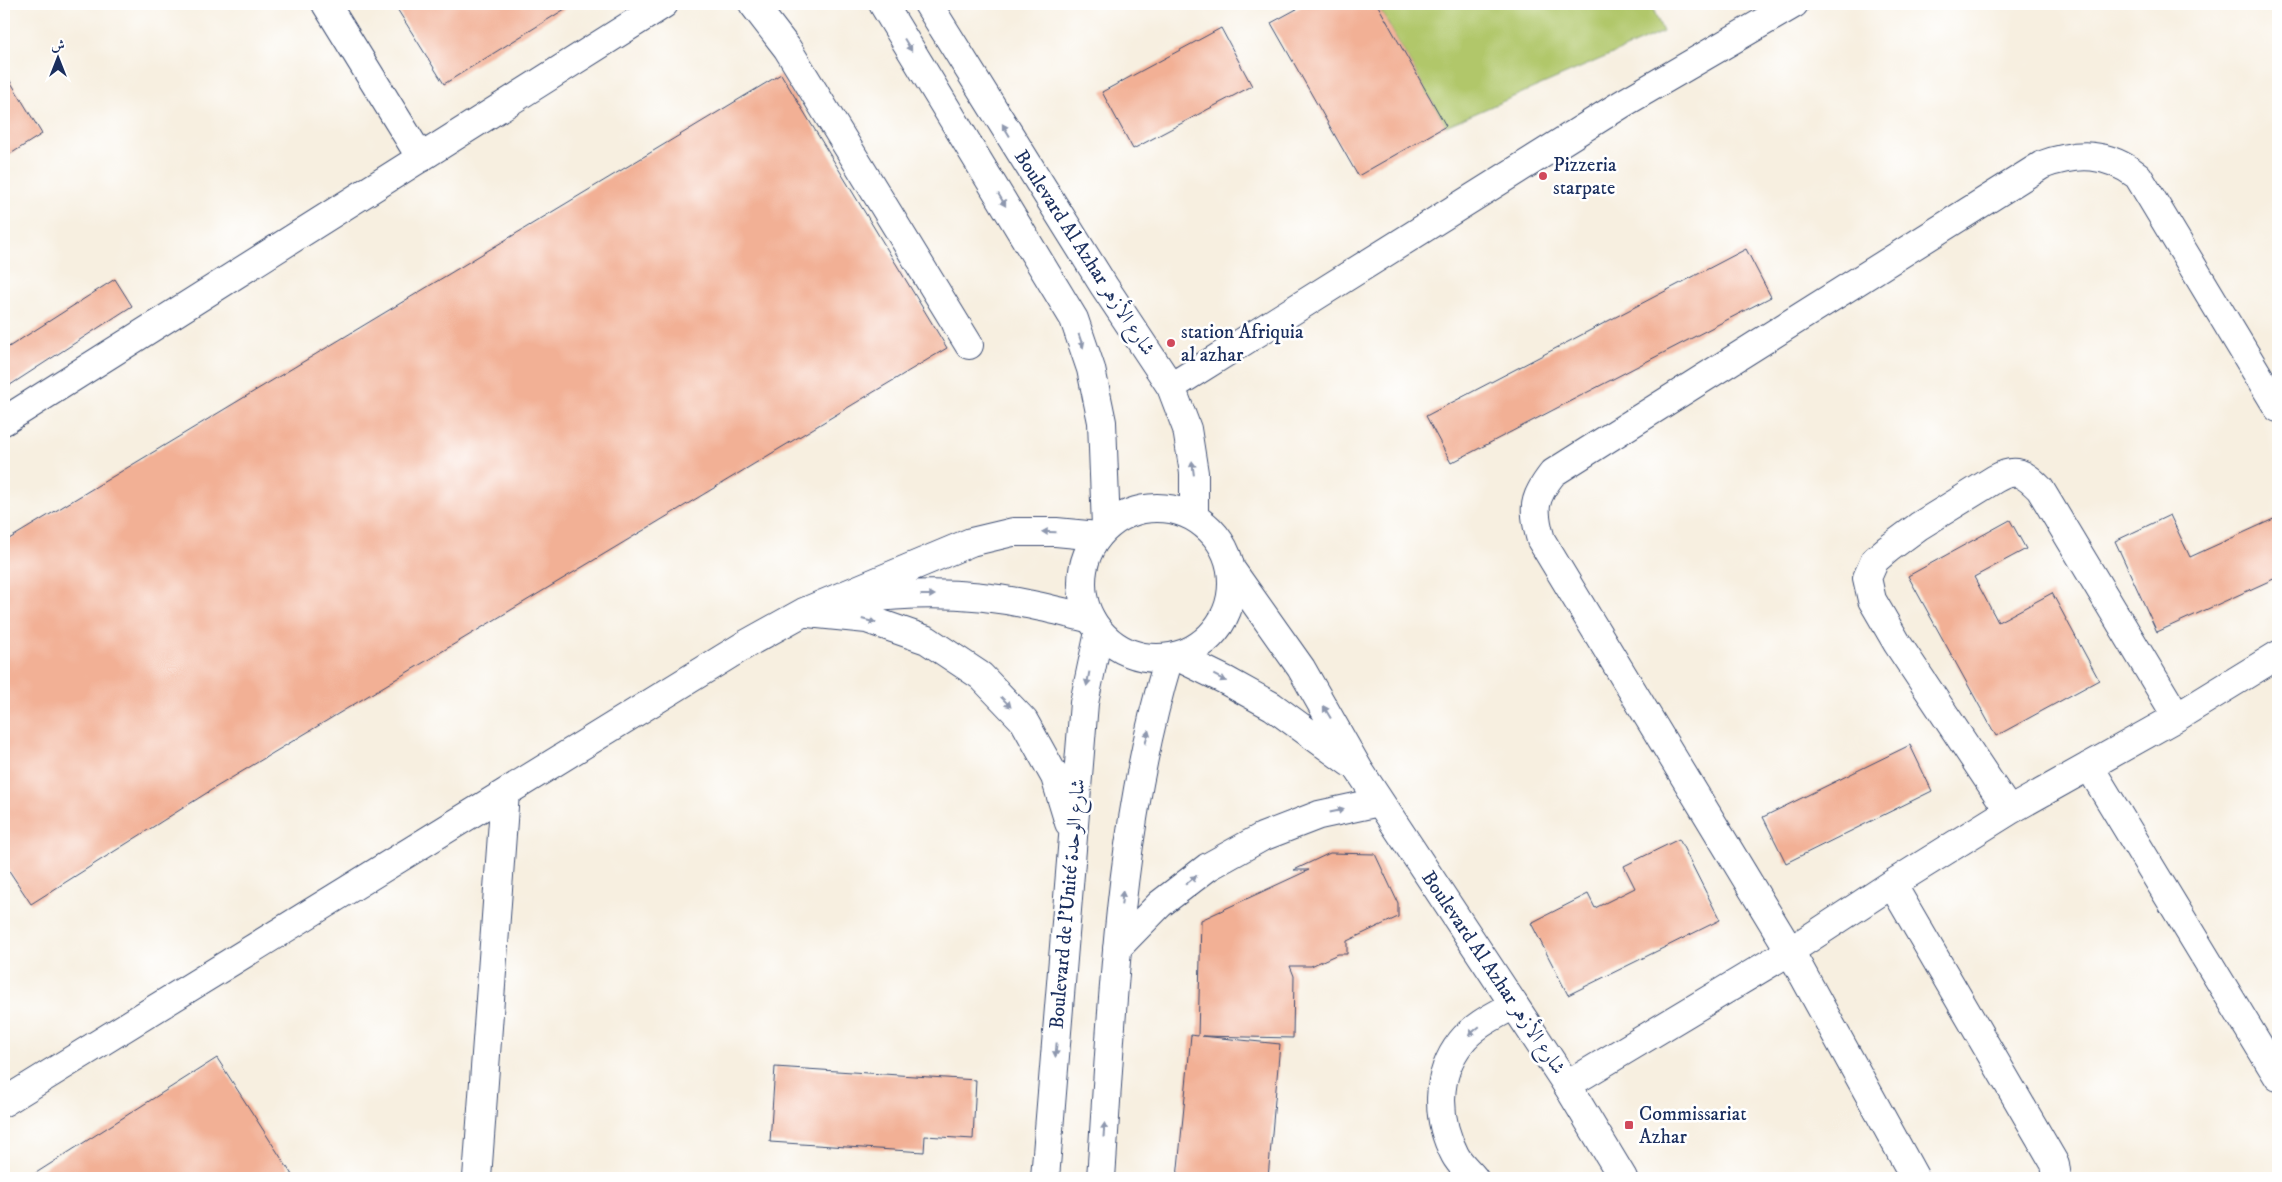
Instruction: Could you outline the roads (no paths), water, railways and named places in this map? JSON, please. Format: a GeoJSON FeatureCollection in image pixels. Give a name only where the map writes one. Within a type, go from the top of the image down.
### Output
{"type":"FeatureCollection","features":[{"type":"Feature","properties":{"kind":"street"},"geometry":{"type":"LineString","coordinates":[[326,4],[421,158]]}},
{"type":"Feature","properties":{"kind":"street"},"geometry":{"type":"LineString","coordinates":[[4,421],[664,4]]}},
{"type":"Feature","properties":{"kind":"street"},"geometry":{"type":"LineString","coordinates":[[753,4],[787,48],[969,345]]}},
{"type":"Feature","properties":{"kind":"street","name":"Boulevard Al Azhar شارع الأزهر"},"geometry":{"type":"LineString","coordinates":[[883,4],[1074,319],[1091,369],[1102,422],[1102,532]]}},
{"type":"Feature","properties":{"kind":"street","name":"Boulevard Al Azhar شارع الأزهر"},"geometry":{"type":"LineString","coordinates":[[928,4],[1104,286],[1171,387],[1187,429],[1194,473],[1194,517]]}},
{"type":"Feature","properties":{"kind":"street"},"geometry":{"type":"LineString","coordinates":[[1171,387],[1622,104],[1794,4]]}},
{"type":"Feature","properties":{"kind":"street"},"geometry":{"type":"LineString","coordinates":[[1915,1178],[1790,951],[1541,540],[1535,508],[1539,491],[1553,473],[2042,165],[2064,157],[2093,156],[2109,159],[2126,166],[2138,176],[2278,408]]}},
{"type":"Feature","properties":{"kind":"street"},"geometry":{"type":"LineString","coordinates":[[2010,812],[1897,643],[1872,600],[1867,578],[1875,560],[1888,549],[1919,526],[1995,479],[2006,473],[2021,473],[2028,476],[2040,489],[2177,717]]}},
{"type":"Feature","properties":{"kind":"street"},"geometry":{"type":"LineString","coordinates":[[1146,509],[1171,509],[1194,517],[1212,531],[1226,550],[1233,572],[1233,594],[1226,616],[1201,644],[1173,657],[1142,657],[1118,648],[1095,625],[1083,599],[1082,577],[1087,555],[1102,532],[1123,516],[1146,509]]}},
{"type":"Feature","properties":{"kind":"street"},"geometry":{"type":"LineString","coordinates":[[4,1102],[748,643],[815,608],[971,542],[1013,532],[1102,532]]}},
{"type":"Feature","properties":{"kind":"street","name":"Boulevard Al Azhar شارع الأزهر"},"geometry":{"type":"LineString","coordinates":[[1233,572],[1301,668],[1358,770],[1567,1085],[1614,1175]]}},
{"type":"Feature","properties":{"kind":"street"},"geometry":{"type":"LineString","coordinates":[[815,608],[893,595],[960,595],[1026,603],[1095,625]]}},
{"type":"Feature","properties":{"kind":"street"},"geometry":{"type":"LineString","coordinates":[[815,608],[867,619],[927,640],[981,676],[1024,722],[1056,777],[1073,838]]}},
{"type":"Feature","properties":{"kind":"street","name":"Boulevard de l'Unité شارع الوحدة"},"geometry":{"type":"LineString","coordinates":[[1045,1178],[1084,703],[1095,625]]}},
{"type":"Feature","properties":{"kind":"street"},"geometry":{"type":"LineString","coordinates":[[1567,1085],[1790,951],[1892,884],[2010,812],[2177,717],[2278,654]]}},
{"type":"Feature","properties":{"kind":"street"},"geometry":{"type":"LineString","coordinates":[[1101,1178],[1117,948],[1125,871],[1146,744],[1173,657]]}},
{"type":"Feature","properties":{"kind":"street","name":"Boulevard Al Azhar شارع الأزهر"},"geometry":{"type":"LineString","coordinates":[[1173,657],[1225,680],[1272,706],[1358,770]]}},
{"type":"Feature","properties":{"kind":"street"},"geometry":{"type":"LineString","coordinates":[[2089,766],[2278,1077]]}},
{"type":"Feature","properties":{"kind":"street"},"geometry":{"type":"LineString","coordinates":[[477,1178],[505,793]]}},
{"type":"Feature","properties":{"kind":"street"},"geometry":{"type":"LineString","coordinates":[[1117,948],[1160,904],[1208,867],[1246,845],[1319,815],[1379,802]]}},
{"type":"Feature","properties":{"kind":"street"},"geometry":{"type":"LineString","coordinates":[[1892,884],[2055,1164],[2057,1178]]}},
{"type":"Feature","properties":{"kind":"street"},"geometry":{"type":"LineString","coordinates":[[1474,1178],[1456,1157],[1443,1128],[1440,1097],[1447,1066],[1461,1041],[1488,1019],[1514,1005]]}},
{"type":"Feature","properties":{"kind":"place","name":"Pizzeria starpate"},"geometry":{"type":"Point","coordinates":[1543,176]}},
{"type":"Feature","properties":{"kind":"place","name":"station Afriquia al azhar"},"geometry":{"type":"Point","coordinates":[1171,343]}},
{"type":"Feature","properties":{"kind":"place","name":"Commissariat Azhar"},"geometry":{"type":"Point","coordinates":[1629,1125]}}]}
